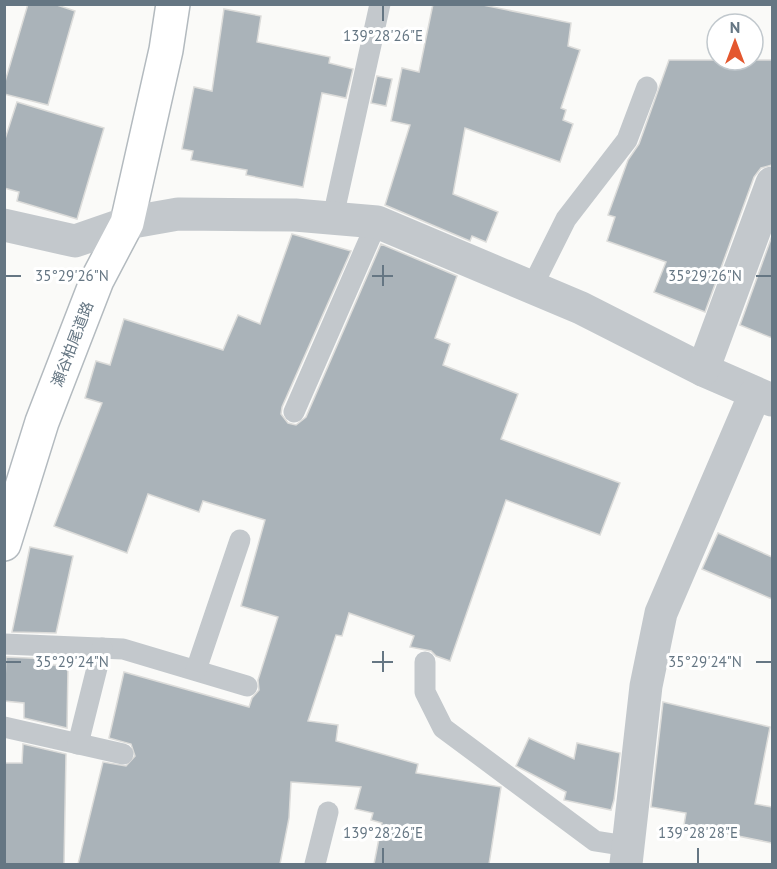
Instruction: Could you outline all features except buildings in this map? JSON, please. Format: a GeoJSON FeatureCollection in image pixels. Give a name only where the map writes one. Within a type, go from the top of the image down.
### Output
{"type":"FeatureCollection","features":[{"type":"Feature","properties":{"kind":"main road","name":"瀬谷柏尾道路"},"geometry":{"type":"LineString","coordinates":[[4,544],[42,422],[97,280],[127,224],[174,4]]}},
{"type":"Feature","properties":{"kind":"street"},"geometry":{"type":"LineString","coordinates":[[703,370],[772,183]]}},
{"type":"Feature","properties":{"kind":"street"},"geometry":{"type":"LineString","coordinates":[[4,225],[75,241],[127,224],[178,214],[333,217],[377,222],[581,308],[703,370],[764,397],[661,613],[646,686],[626,855]]}},
{"type":"Feature","properties":{"kind":"lane"},"geometry":{"type":"LineString","coordinates":[[333,217],[380,4]]}},
{"type":"Feature","properties":{"kind":"lane"},"geometry":{"type":"LineString","coordinates":[[532,287],[566,219],[627,140],[647,87]]}},
{"type":"Feature","properties":{"kind":"lane"},"geometry":{"type":"LineString","coordinates":[[294,412],[377,222]]}},
{"type":"Feature","properties":{"kind":"lane"},"geometry":{"type":"LineString","coordinates":[[196,670],[240,540]]}},
{"type":"Feature","properties":{"kind":"lane"},"geometry":{"type":"LineString","coordinates":[[4,644],[123,649],[247,686]]}},
{"type":"Feature","properties":{"kind":"lane"},"geometry":{"type":"LineString","coordinates":[[78,744],[102,648]]}},
{"type":"Feature","properties":{"kind":"lane"},"geometry":{"type":"LineString","coordinates":[[425,662],[425,692],[442,728],[595,841],[626,855]]}},
{"type":"Feature","properties":{"kind":"lane"},"geometry":{"type":"LineString","coordinates":[[4,727],[123,754]]}},
{"type":"Feature","properties":{"kind":"lane"},"geometry":{"type":"LineString","coordinates":[[315,864],[328,812]]}}]}
